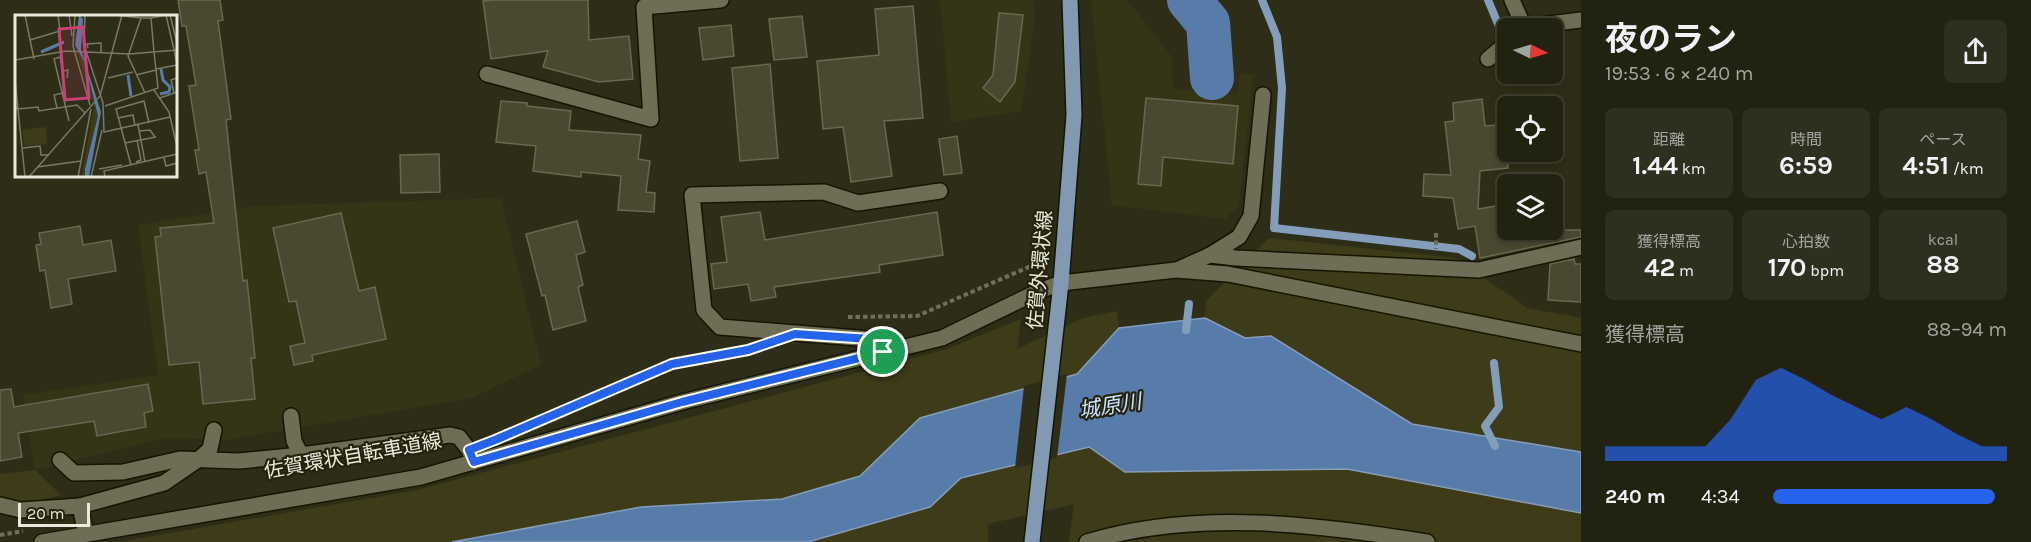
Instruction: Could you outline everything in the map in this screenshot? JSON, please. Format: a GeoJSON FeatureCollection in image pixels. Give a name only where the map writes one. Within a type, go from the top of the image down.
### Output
{"type":"FeatureCollection","features":[{"type":"Feature","properties":{"kind":"main road","name":"佐賀外環状線"},"geometry":{"type":"LineString","coordinates":[[1032,542],[1061,283],[1074,115],[1070,0]]}},
{"type":"Feature","properties":{"kind":"street"},"geometry":{"type":"LineString","coordinates":[[487,74],[651,119],[644,7],[721,0]]}},
{"type":"Feature","properties":{"kind":"street"},"geometry":{"type":"LineString","coordinates":[[1512,0],[1519,18]]}},
{"type":"Feature","properties":{"kind":"street"},"geometry":{"type":"LineString","coordinates":[[1563,22],[1581,20]]}},
{"type":"Feature","properties":{"kind":"street"},"geometry":{"type":"LineString","coordinates":[[1488,59],[1497,51]]}},
{"type":"Feature","properties":{"kind":"street"},"geometry":{"type":"LineString","coordinates":[[1176,270],[1209,255],[1239,237],[1251,216],[1263,95]]}},
{"type":"Feature","properties":{"kind":"street"},"geometry":{"type":"LineString","coordinates":[[883,352],[870,339],[720,327],[704,310],[692,195],[824,192],[858,203],[940,191]]}},
{"type":"Feature","properties":{"kind":"street"},"geometry":{"type":"LineString","coordinates":[[1209,255],[1479,270],[1581,247]]}},
{"type":"Feature","properties":{"kind":"street"},"geometry":{"type":"LineString","coordinates":[[42,542],[421,477],[682,402],[942,338],[1039,291],[1061,283],[1176,270],[1227,274],[1581,344]]}},
{"type":"Feature","properties":{"kind":"street"},"geometry":{"type":"LineString","coordinates":[[291,416],[294,441],[301,456]]}},
{"type":"Feature","properties":{"kind":"street"},"geometry":{"type":"LineString","coordinates":[[0,505],[21,510],[80,506],[164,483],[199,459],[210,448],[214,430]]}},
{"type":"Feature","properties":{"kind":"street"},"geometry":{"type":"LineString","coordinates":[[60,460],[74,473],[123,472],[180,459],[239,462],[301,456],[450,435],[459,437],[469,450],[474,462]]}},
{"type":"Feature","properties":{"kind":"street"},"geometry":{"type":"LineString","coordinates":[[80,506],[86,534]]}},
{"type":"Feature","properties":{"kind":"street"},"geometry":{"type":"LineString","coordinates":[[1087,542],[1170,525],[1285,523],[1426,542]]}},
{"type":"Feature","properties":{"kind":"path"},"geometry":{"type":"LineString","coordinates":[[841,319],[852,315],[917,316],[1040,262]]}},
{"type":"Feature","properties":{"kind":"path"},"geometry":{"type":"LineString","coordinates":[[537,423],[672,364],[748,350]]}},
{"type":"Feature","properties":{"kind":"path"},"geometry":{"type":"LineString","coordinates":[[0,535],[33,529]]}},
{"type":"Feature","properties":{"kind":"shaded area"},"geometry":{"type":"Polygon","coordinates":[[[940,0],[1034,0],[1035,20],[1021,111],[951,122],[940,0]]]}},
{"type":"Feature","properties":{"kind":"shaded area"},"geometry":{"type":"Polygon","coordinates":[[[1091,0],[1127,0],[1172,57],[1173,89],[1237,94],[1240,73],[1253,74],[1239,205],[1225,219],[1112,205],[1091,0]]]}},
{"type":"Feature","properties":{"kind":"shaded area"},"geometry":{"type":"Polygon","coordinates":[[[501,198],[541,365],[472,398],[226,440],[167,438],[35,470],[23,395],[158,375],[138,225],[255,206],[501,198]]]}},
{"type":"Feature","properties":{"kind":"shaded area"},"geometry":{"type":"Polygon","coordinates":[[[1269,238],[1456,258],[1527,308],[1581,318],[1581,452],[1412,424],[1272,336],[1245,338],[1205,318],[1206,301],[1269,238]]]}},
{"type":"Feature","properties":{"kind":"shaded area"},"geometry":{"type":"Polygon","coordinates":[[[1117,311],[1119,328],[1077,374],[920,418],[861,476],[782,499],[641,507],[452,542],[119,542],[417,490],[947,349],[1021,319],[1017,349],[1083,318],[1117,311]]]}},
{"type":"Feature","properties":{"kind":"shaded area"},"geometry":{"type":"Polygon","coordinates":[[[1089,447],[1125,472],[1347,469],[1581,513],[1581,542],[1069,542],[1074,504],[988,524],[988,542],[808,542],[930,507],[961,479],[1089,447]]]}},
{"type":"Feature","properties":{"kind":"shaded area"},"geometry":{"type":"Polygon","coordinates":[[[35,470],[61,495],[0,510],[0,474],[35,470]]]}},
{"type":"Feature","properties":{"kind":"water","name":"城原川"},"geometry":{"type":"Polygon","coordinates":[[[1205,318],[1245,338],[1271,336],[1412,424],[1581,452],[1581,513],[1347,469],[1125,472],[1089,447],[961,478],[930,507],[808,542],[452,542],[641,507],[782,499],[860,476],[920,418],[1077,374],[1119,328],[1205,318]]]}},
{"type":"Feature","properties":{"kind":"pier"},"geometry":{"type":"Polygon","coordinates":[[[1067,374],[1057,458],[1015,468],[1024,386],[1067,374]]]}},
{"type":"Feature","properties":{"kind":"building"},"geometry":{"type":"Polygon","coordinates":[[[178,0],[220,0],[223,20],[218,21],[231,119],[226,120],[243,281],[247,280],[255,358],[251,358],[255,399],[203,404],[199,362],[169,365],[155,237],[161,236],[160,228],[214,223],[206,172],[199,174],[195,150],[199,150],[189,86],[196,85],[186,26],[182,26],[178,0]]]}},
{"type":"Feature","properties":{"kind":"building"},"geometry":{"type":"Polygon","coordinates":[[[588,0],[589,40],[629,36],[633,79],[599,82],[543,67],[548,51],[491,59],[483,1],[588,0]]]}},
{"type":"Feature","properties":{"kind":"building"},"geometry":{"type":"Polygon","coordinates":[[[913,6],[923,118],[884,121],[892,176],[851,182],[843,127],[823,129],[817,61],[879,55],[875,9],[913,6]]]}},
{"type":"Feature","properties":{"kind":"building"},"geometry":{"type":"Polygon","coordinates":[[[999,13],[1023,15],[1015,82],[1000,102],[983,88],[993,75],[999,13]]]}},
{"type":"Feature","properties":{"kind":"building"},"geometry":{"type":"Polygon","coordinates":[[[802,16],[807,57],[774,60],[769,19],[802,16]]]}},
{"type":"Feature","properties":{"kind":"building"},"geometry":{"type":"Polygon","coordinates":[[[731,25],[734,56],[703,60],[699,28],[731,25]]]}},
{"type":"Feature","properties":{"kind":"building"},"geometry":{"type":"Polygon","coordinates":[[[770,64],[778,158],[740,161],[732,68],[770,64]]]}},
{"type":"Feature","properties":{"kind":"building"},"geometry":{"type":"Polygon","coordinates":[[[1146,98],[1238,106],[1233,164],[1163,157],[1161,186],[1138,184],[1146,98]]]}},
{"type":"Feature","properties":{"kind":"building"},"geometry":{"type":"Polygon","coordinates":[[[1482,99],[1485,126],[1497,125],[1497,162],[1508,162],[1508,168],[1480,171],[1478,209],[1497,206],[1497,240],[1563,240],[1563,230],[1581,230],[1581,237],[1480,258],[1475,226],[1458,229],[1453,198],[1423,196],[1424,174],[1451,175],[1445,122],[1454,121],[1453,103],[1482,99]]]}},
{"type":"Feature","properties":{"kind":"building"},"geometry":{"type":"Polygon","coordinates":[[[501,101],[571,111],[569,130],[641,135],[638,159],[650,161],[646,192],[655,193],[654,212],[618,210],[621,176],[581,172],[581,177],[533,171],[536,146],[496,142],[501,101]]]}},
{"type":"Feature","properties":{"kind":"building"},"geometry":{"type":"Polygon","coordinates":[[[957,136],[962,173],[944,175],[939,139],[957,136]]]}},
{"type":"Feature","properties":{"kind":"building"},"geometry":{"type":"Polygon","coordinates":[[[439,154],[440,192],[401,193],[400,155],[439,154]]]}},
{"type":"Feature","properties":{"kind":"building"},"geometry":{"type":"Polygon","coordinates":[[[760,212],[765,240],[937,212],[943,255],[879,265],[880,272],[774,287],[776,297],[751,301],[748,284],[714,289],[711,264],[727,262],[721,217],[760,212]]]}},
{"type":"Feature","properties":{"kind":"building"},"geometry":{"type":"Polygon","coordinates":[[[341,213],[359,291],[375,287],[386,339],[312,355],[313,361],[294,365],[290,346],[305,343],[296,301],[289,302],[273,228],[341,213]]]}},
{"type":"Feature","properties":{"kind":"building"},"geometry":{"type":"Polygon","coordinates":[[[577,221],[585,252],[576,255],[583,285],[578,287],[586,321],[553,330],[526,234],[577,221]]]}},
{"type":"Feature","properties":{"kind":"building"},"geometry":{"type":"Polygon","coordinates":[[[80,226],[83,245],[111,240],[116,271],[68,279],[72,304],[51,308],[45,270],[40,271],[36,245],[41,244],[39,233],[80,226]]]}},
{"type":"Feature","properties":{"kind":"building"},"geometry":{"type":"Polygon","coordinates":[[[1574,259],[1575,264],[1581,264],[1581,302],[1548,300],[1550,264],[1574,259]]]}},
{"type":"Feature","properties":{"kind":"building"},"geometry":{"type":"Polygon","coordinates":[[[148,384],[153,411],[144,413],[146,427],[97,436],[94,421],[18,433],[22,457],[0,461],[0,390],[11,389],[14,407],[148,384]]]}},
{"type":"Feature","properties":{"kind":"waterway"},"geometry":{"type":"LineString","coordinates":[[1189,0],[1208,23],[1212,78]]}},
{"type":"Feature","properties":{"kind":"waterway"},"geometry":{"type":"LineString","coordinates":[[1262,0],[1277,37],[1282,88],[1274,228],[1459,249],[1472,256]]}},
{"type":"Feature","properties":{"kind":"waterway"},"geometry":{"type":"LineString","coordinates":[[1488,0],[1497,22]]}},
{"type":"Feature","properties":{"kind":"waterway"},"geometry":{"type":"LineString","coordinates":[[1186,330],[1189,304]]}},
{"type":"Feature","properties":{"kind":"waterway"},"geometry":{"type":"LineString","coordinates":[[1494,363],[1499,407],[1485,426],[1495,446]]}},
{"type":"Feature","properties":{"kind":"route"},"geometry":{"type":"LineString","coordinates":[[795,334],[870,339],[883,352],[682,402],[474,462],[469,450],[672,364],[748,350],[795,334]]}}]}
